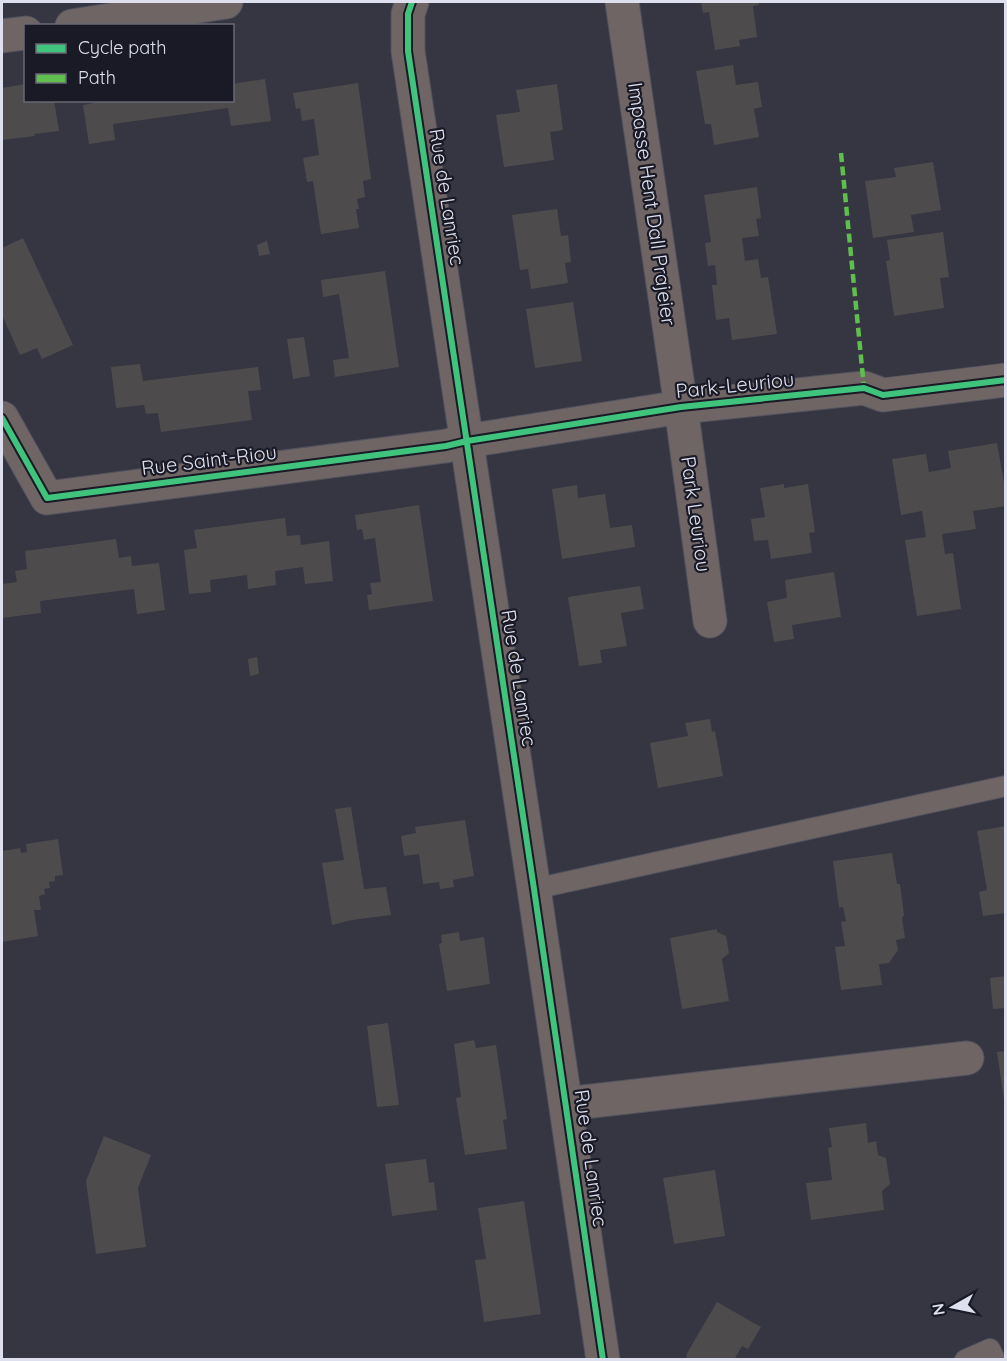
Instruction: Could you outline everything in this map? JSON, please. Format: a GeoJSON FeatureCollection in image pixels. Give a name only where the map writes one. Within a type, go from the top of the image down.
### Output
{"type":"FeatureCollection","features":[{"type":"Feature","properties":{"kind":"street"},"geometry":{"type":"LineString","coordinates":[[85,24],[226,2]]}},
{"type":"Feature","properties":{"kind":"street","name":"Rue de Lanriec"},"geometry":{"type":"LineString","coordinates":[[412,2],[408,14],[408,51],[603,1359]]}},
{"type":"Feature","properties":{"kind":"street","name":"Impasse Hent Dall Prajeier"},"geometry":{"type":"LineString","coordinates":[[622,2],[681,408]]}},
{"type":"Feature","properties":{"kind":"street"},"geometry":{"type":"LineString","coordinates":[[2,36],[24,33]]}},
{"type":"Feature","properties":{"kind":"street","name":"Park-Leuriou"},"geometry":{"type":"LineString","coordinates":[[467,441],[681,408],[864,388],[882,395],[1005,380]]}},
{"type":"Feature","properties":{"kind":"street","name":"Park Leuriou"},"geometry":{"type":"LineString","coordinates":[[681,408],[710,621]]}},
{"type":"Feature","properties":{"kind":"street","name":"Rue Saint-Riou"},"geometry":{"type":"LineString","coordinates":[[2,418],[47,498],[446,446],[467,441]]}},
{"type":"Feature","properties":{"kind":"street","name":"Rue de Lanriec"},"geometry":{"type":"LineString","coordinates":[[566,1104],[967,1058]]}},
{"type":"Feature","properties":{"kind":"lane"},"geometry":{"type":"LineString","coordinates":[[534,889],[1005,786]]}},
{"type":"Feature","properties":{"kind":"lane"},"geometry":{"type":"LineString","coordinates":[[965,1359],[990,1350],[995,1359]]}},
{"type":"Feature","properties":{"kind":"building"},"geometry":{"type":"Polygon","coordinates":[[[701,2],[758,2],[759,5],[753,6],[757,37],[739,40],[740,46],[715,50],[709,12],[703,13],[701,2]]]}},
{"type":"Feature","properties":{"kind":"building"},"geometry":{"type":"Polygon","coordinates":[[[733,65],[736,85],[758,82],[762,107],[754,109],[759,137],[714,145],[711,124],[705,124],[696,71],[733,65]]]}},
{"type":"Feature","properties":{"kind":"building"},"geometry":{"type":"Polygon","coordinates":[[[265,79],[271,121],[231,126],[228,108],[113,124],[115,140],[89,144],[83,105],[99,102],[234,102],[234,84],[265,79]]]}},
{"type":"Feature","properties":{"kind":"building"},"geometry":{"type":"Polygon","coordinates":[[[358,83],[371,179],[363,181],[365,197],[357,199],[359,228],[321,234],[313,181],[307,182],[303,158],[319,155],[314,119],[302,121],[300,108],[296,109],[293,93],[358,83]]]}},
{"type":"Feature","properties":{"kind":"building"},"geometry":{"type":"Polygon","coordinates":[[[24,84],[24,102],[54,102],[59,131],[2,140],[2,88],[24,84]]]}},
{"type":"Feature","properties":{"kind":"building"},"geometry":{"type":"Polygon","coordinates":[[[557,84],[563,130],[550,132],[554,160],[504,167],[496,115],[520,112],[516,90],[557,84]]]}},
{"type":"Feature","properties":{"kind":"building"},"geometry":{"type":"Polygon","coordinates":[[[933,162],[941,210],[911,215],[914,232],[873,238],[865,181],[896,177],[894,168],[933,162]]]}},
{"type":"Feature","properties":{"kind":"building"},"geometry":{"type":"Polygon","coordinates":[[[757,187],[761,218],[756,219],[759,236],[742,238],[745,261],[758,259],[761,278],[768,277],[777,334],[732,340],[729,318],[716,320],[712,285],[717,285],[715,265],[708,266],[705,243],[711,242],[704,195],[757,187]]]}},
{"type":"Feature","properties":{"kind":"building"},"geometry":{"type":"Polygon","coordinates":[[[557,209],[561,236],[568,235],[571,262],[565,263],[568,283],[531,289],[528,269],[520,270],[512,215],[557,209]]]}},
{"type":"Feature","properties":{"kind":"building"},"geometry":{"type":"Polygon","coordinates":[[[943,232],[949,277],[940,278],[944,308],[894,316],[886,261],[890,260],[887,240],[943,232]]]}},
{"type":"Feature","properties":{"kind":"building"},"geometry":{"type":"Polygon","coordinates":[[[23,238],[73,345],[42,359],[37,348],[20,355],[2,315],[2,248],[23,238]]]}},
{"type":"Feature","properties":{"kind":"building"},"geometry":{"type":"Polygon","coordinates":[[[267,241],[270,254],[259,256],[257,245],[267,241]]]}},
{"type":"Feature","properties":{"kind":"building"},"geometry":{"type":"Polygon","coordinates":[[[385,271],[399,367],[335,377],[333,360],[349,358],[339,294],[323,297],[321,280],[385,271]]]}},
{"type":"Feature","properties":{"kind":"building"},"geometry":{"type":"Polygon","coordinates":[[[573,302],[582,361],[535,368],[526,309],[573,302]]]}},
{"type":"Feature","properties":{"kind":"building"},"geometry":{"type":"Polygon","coordinates":[[[304,337],[310,376],[293,379],[287,339],[304,337]]]}},
{"type":"Feature","properties":{"kind":"building"},"geometry":{"type":"Polygon","coordinates":[[[140,364],[143,381],[258,367],[261,390],[248,391],[252,420],[161,432],[158,413],[146,414],[144,405],[116,408],[111,367],[140,364]]]}},
{"type":"Feature","properties":{"kind":"building"},"geometry":{"type":"Polygon","coordinates":[[[997,443],[1006,506],[973,511],[976,529],[942,534],[945,554],[953,553],[961,609],[917,616],[905,540],[926,537],[922,511],[901,515],[892,459],[926,454],[929,472],[951,468],[948,451],[997,443]]]}},
{"type":"Feature","properties":{"kind":"building"},"geometry":{"type":"Polygon","coordinates":[[[784,484],[784,488],[808,484],[815,532],[809,533],[812,553],[771,559],[768,540],[754,541],[751,519],[765,517],[760,488],[784,484]]]}},
{"type":"Feature","properties":{"kind":"building"},"geometry":{"type":"Polygon","coordinates":[[[577,485],[578,498],[605,494],[610,528],[632,525],[635,547],[562,559],[552,489],[577,485]]]}},
{"type":"Feature","properties":{"kind":"building"},"geometry":{"type":"Polygon","coordinates":[[[419,505],[433,601],[369,610],[367,595],[372,594],[370,583],[381,582],[375,538],[364,540],[362,529],[357,530],[355,515],[419,505]]]}},
{"type":"Feature","properties":{"kind":"building"},"geometry":{"type":"Polygon","coordinates":[[[285,518],[287,536],[300,535],[301,545],[329,541],[333,581],[305,584],[303,567],[275,571],[276,585],[248,589],[247,575],[210,580],[211,592],[189,594],[184,550],[197,548],[194,530],[285,518]]]}},
{"type":"Feature","properties":{"kind":"building"},"geometry":{"type":"Polygon","coordinates":[[[116,539],[119,558],[131,556],[132,566],[159,563],[165,610],[137,614],[134,589],[40,601],[41,613],[2,618],[2,584],[17,582],[15,571],[27,569],[25,551],[116,539]]]}},
{"type":"Feature","properties":{"kind":"building"},"geometry":{"type":"Polygon","coordinates":[[[834,572],[841,617],[792,625],[794,639],[774,642],[767,602],[787,598],[785,580],[834,572]]]}},
{"type":"Feature","properties":{"kind":"building"},"geometry":{"type":"Polygon","coordinates":[[[640,586],[644,609],[621,613],[627,646],[600,650],[602,663],[579,666],[568,597],[640,586]]]}},
{"type":"Feature","properties":{"kind":"building"},"geometry":{"type":"Polygon","coordinates":[[[257,657],[259,674],[250,676],[248,659],[257,657]]]}},
{"type":"Feature","properties":{"kind":"building"},"geometry":{"type":"Polygon","coordinates":[[[710,719],[712,732],[715,731],[723,776],[658,788],[650,743],[688,736],[685,723],[710,719]]]}},
{"type":"Feature","properties":{"kind":"building"},"geometry":{"type":"Polygon","coordinates":[[[351,807],[364,889],[386,887],[391,915],[332,925],[322,863],[344,860],[335,809],[351,807]]]}},
{"type":"Feature","properties":{"kind":"building"},"geometry":{"type":"Polygon","coordinates":[[[465,820],[474,876],[453,880],[454,887],[440,889],[439,882],[423,884],[419,854],[404,856],[401,836],[416,833],[415,827],[465,820]]]}},
{"type":"Feature","properties":{"kind":"building"},"geometry":{"type":"Polygon","coordinates":[[[1006,826],[1006,913],[983,916],[979,892],[987,890],[977,831],[1006,826]]]}},
{"type":"Feature","properties":{"kind":"building"},"geometry":{"type":"Polygon","coordinates":[[[58,839],[63,875],[55,876],[55,881],[49,882],[50,888],[44,889],[45,894],[39,896],[41,910],[34,910],[38,936],[2,942],[2,851],[20,848],[21,853],[27,852],[26,844],[58,839]]]}},
{"type":"Feature","properties":{"kind":"building"},"geometry":{"type":"Polygon","coordinates":[[[892,853],[897,884],[900,884],[905,938],[896,940],[898,950],[889,963],[879,964],[882,985],[841,990],[835,947],[845,946],[841,922],[846,921],[843,907],[839,908],[833,861],[892,853]]]}},
{"type":"Feature","properties":{"kind":"building"},"geometry":{"type":"Polygon","coordinates":[[[717,929],[717,932],[726,936],[729,953],[722,959],[729,1001],[682,1009],[670,938],[717,929]]]}},
{"type":"Feature","properties":{"kind":"building"},"geometry":{"type":"Polygon","coordinates":[[[459,932],[460,941],[484,937],[490,984],[447,991],[439,944],[442,943],[441,935],[459,932]]]}},
{"type":"Feature","properties":{"kind":"building"},"geometry":{"type":"Polygon","coordinates":[[[1006,976],[1006,1008],[993,1009],[990,978],[1006,976]]]}},
{"type":"Feature","properties":{"kind":"building"},"geometry":{"type":"Polygon","coordinates":[[[388,1023],[399,1105],[377,1107],[367,1026],[388,1023]]]}},
{"type":"Feature","properties":{"kind":"building"},"geometry":{"type":"Polygon","coordinates":[[[474,1040],[476,1048],[496,1045],[507,1119],[503,1120],[507,1149],[465,1155],[456,1098],[461,1097],[454,1044],[474,1040]]]}},
{"type":"Feature","properties":{"kind":"building"},"geometry":{"type":"Polygon","coordinates":[[[1006,1051],[1006,1100],[1004,1100],[997,1052],[1006,1051]]]}},
{"type":"Feature","properties":{"kind":"building"},"geometry":{"type":"Polygon","coordinates":[[[866,1123],[868,1143],[876,1141],[878,1155],[886,1158],[890,1184],[882,1191],[884,1210],[811,1220],[806,1183],[832,1180],[828,1148],[832,1147],[829,1128],[866,1123]]]}},
{"type":"Feature","properties":{"kind":"building"},"geometry":{"type":"Polygon","coordinates":[[[104,1136],[151,1155],[138,1188],[146,1247],[96,1254],[86,1181],[104,1136]]]}},
{"type":"Feature","properties":{"kind":"building"},"geometry":{"type":"Polygon","coordinates":[[[426,1159],[429,1183],[434,1182],[437,1210],[392,1216],[385,1164],[426,1159]]]}},
{"type":"Feature","properties":{"kind":"building"},"geometry":{"type":"Polygon","coordinates":[[[715,1170],[725,1236],[674,1244],[663,1178],[715,1170]]]}},
{"type":"Feature","properties":{"kind":"building"},"geometry":{"type":"Polygon","coordinates":[[[524,1201],[541,1314],[484,1322],[475,1260],[486,1259],[478,1208],[524,1201]]]}},
{"type":"Feature","properties":{"kind":"building"},"geometry":{"type":"Polygon","coordinates":[[[717,1302],[761,1327],[748,1349],[742,1346],[734,1360],[685,1360],[686,1355],[717,1302]]]}},
{"type":"Feature","properties":{"kind":"marked path"},"geometry":{"type":"LineString","coordinates":[[841,153],[864,388]]}},
{"type":"Feature","properties":{"kind":"cycle path"},"geometry":{"type":"LineString","coordinates":[[412,2],[408,14],[408,51],[603,1360]]}},
{"type":"Feature","properties":{"kind":"cycle path"},"geometry":{"type":"LineString","coordinates":[[2,418],[47,498],[446,446],[681,407],[864,388],[883,395],[1006,380]]}}]}
